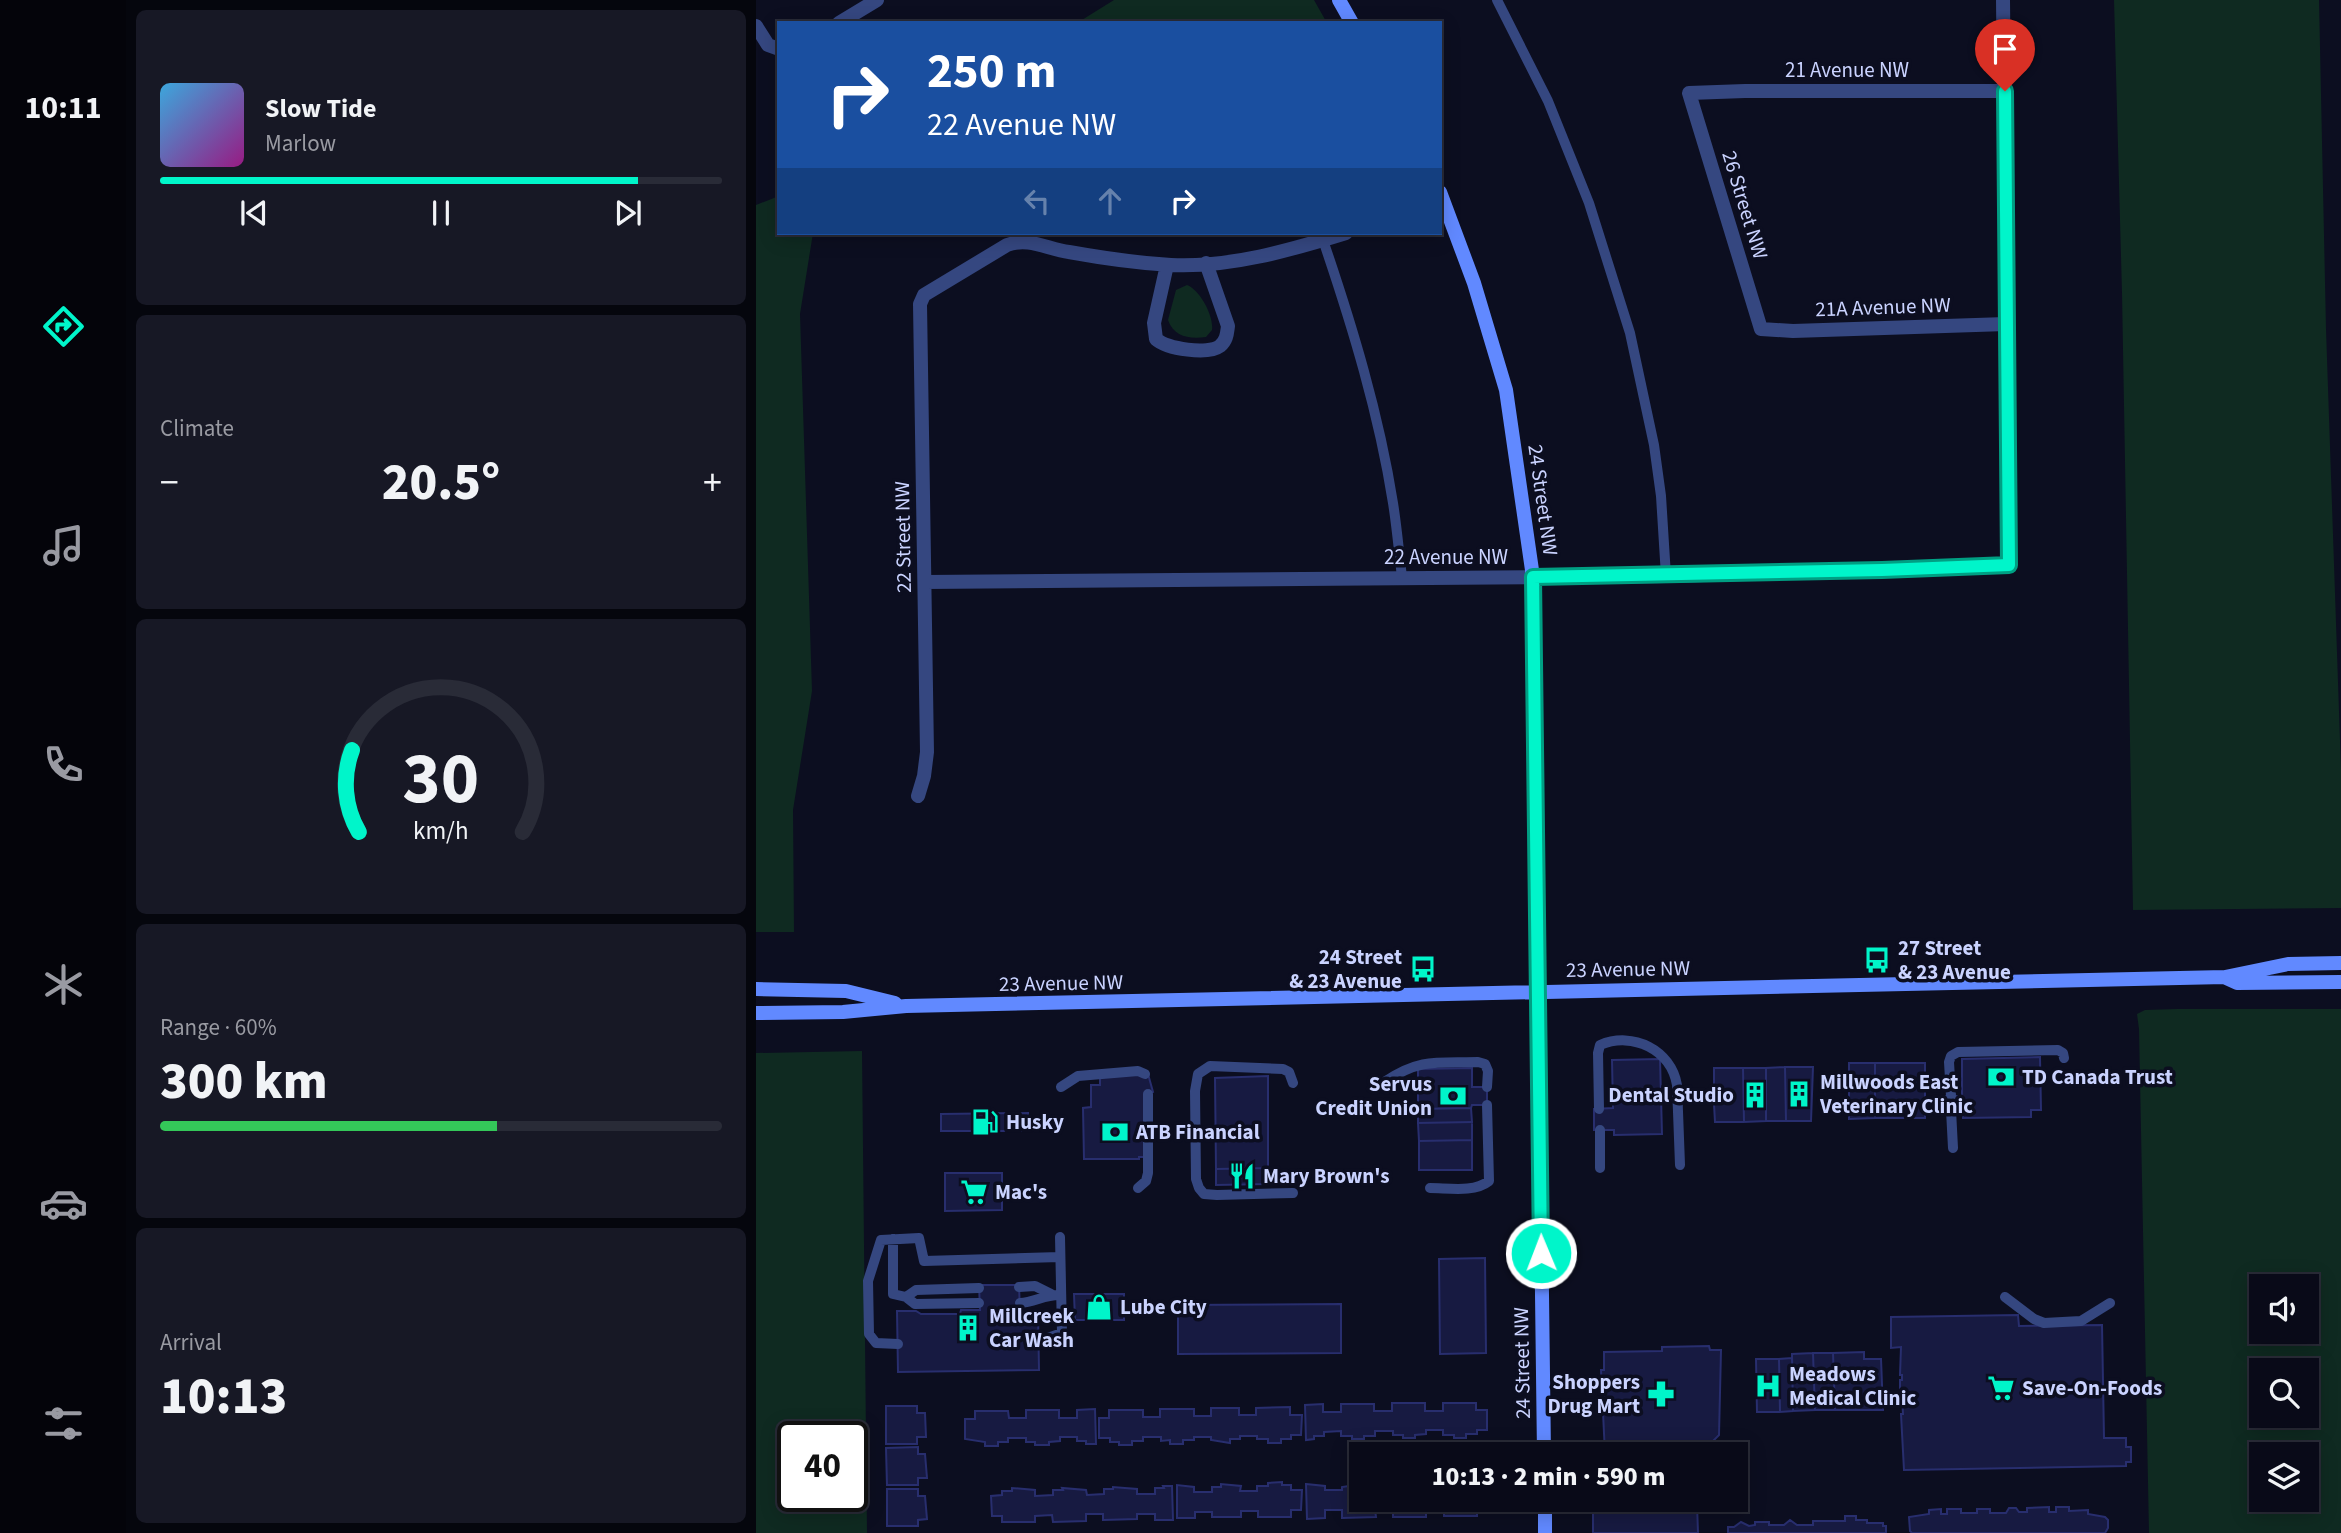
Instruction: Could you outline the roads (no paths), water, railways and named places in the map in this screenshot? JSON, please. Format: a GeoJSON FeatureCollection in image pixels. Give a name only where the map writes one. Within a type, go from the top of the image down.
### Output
{"type":"FeatureCollection","features":[{"type":"Feature","properties":{"kind":"main road"},"geometry":{"type":"LineString","coordinates":[[1339,0],[1351,21]]}},
{"type":"Feature","properties":{"kind":"main road","name":"24 Street NW"},"geometry":{"type":"LineString","coordinates":[[1442,198],[1474,283],[1506,390],[1533,577],[1544,1442]]}},
{"type":"Feature","properties":{"kind":"main road","name":"23 Avenue NW"},"geometry":{"type":"LineString","coordinates":[[756,1013],[843,1012],[906,1006],[2225,977],[2288,964],[2341,963]]}},
{"type":"Feature","properties":{"kind":"main road","name":"23 Avenue NW"},"geometry":{"type":"LineString","coordinates":[[2225,977],[2237,983],[2341,982]]}},
{"type":"Feature","properties":{"kind":"main road","name":"23 Avenue NW"},"geometry":{"type":"LineString","coordinates":[[756,989],[846,991],[906,1006]]}},
{"type":"Feature","properties":{"kind":"main road"},"geometry":{"type":"LineString","coordinates":[[1545,1512],[1545,1533]]}},
{"type":"Feature","properties":{"kind":"street"},"geometry":{"type":"LineString","coordinates":[[842,21],[877,0]]}},
{"type":"Feature","properties":{"kind":"street"},"geometry":{"type":"LineString","coordinates":[[2003,0],[2006,324]]}},
{"type":"Feature","properties":{"kind":"street"},"geometry":{"type":"LineString","coordinates":[[756,26],[768,45],[777,48]]}},
{"type":"Feature","properties":{"kind":"street","name":"21 Avenue NW"},"geometry":{"type":"LineString","coordinates":[[1689,93],[2005,91]]}},
{"type":"Feature","properties":{"kind":"street","name":"26 Street NW"},"geometry":{"type":"LineString","coordinates":[[1689,93],[1761,329]]}},
{"type":"Feature","properties":{"kind":"street"},"geometry":{"type":"LineString","coordinates":[[1206,263],[1228,326],[1227,335],[1223,343],[1213,349],[1168,346],[1156,339],[1153,323],[1167,265],[1254,256],[1340,235]]}},
{"type":"Feature","properties":{"kind":"street","name":"22 Street NW"},"geometry":{"type":"LineString","coordinates":[[919,796],[927,751],[920,304],[924,295],[1017,241],[1069,252],[1167,265]]}},
{"type":"Feature","properties":{"kind":"street","name":"22 Avenue NW"},"geometry":{"type":"LineString","coordinates":[[925,582],[1666,576],[2009,565],[2006,324]]}},
{"type":"Feature","properties":{"kind":"street","name":"21A Avenue NW"},"geometry":{"type":"LineString","coordinates":[[1761,329],[1793,331],[2006,324]]}},
{"type":"Feature","properties":{"kind":"lane"},"geometry":{"type":"LineString","coordinates":[[1497,0],[1548,101],[1589,203],[1630,333],[1654,445],[1661,496],[1666,576]]}},
{"type":"Feature","properties":{"kind":"lane"},"geometry":{"type":"LineString","coordinates":[[1324,240],[1349,317],[1374,414],[1393,502],[1402,578]]}},
{"type":"Feature","properties":{"kind":"lane"},"geometry":{"type":"LineString","coordinates":[[1599,1109],[1600,1045],[1616,1041],[1639,1042],[1652,1047],[1670,1063],[1678,1085],[1680,1165]]}},
{"type":"Feature","properties":{"kind":"lane"},"geometry":{"type":"LineString","coordinates":[[1951,1096],[1950,1062],[1951,1056],[1958,1052],[2057,1050],[2064,1058]]}},
{"type":"Feature","properties":{"kind":"lane"},"geometry":{"type":"LineString","coordinates":[[1386,1081],[1405,1069],[1422,1063],[1478,1062],[1485,1063],[1488,1071],[1487,1087]]}},
{"type":"Feature","properties":{"kind":"lane"},"geometry":{"type":"LineString","coordinates":[[1293,1083],[1289,1072],[1283,1069],[1210,1066],[1198,1074],[1195,1091],[1196,1180],[1204,1194],[1293,1194]]}},
{"type":"Feature","properties":{"kind":"lane"},"geometry":{"type":"LineString","coordinates":[[1060,1087],[1078,1076],[1138,1071],[1145,1074]]}},
{"type":"Feature","properties":{"kind":"lane"},"geometry":{"type":"LineString","coordinates":[[1138,1188],[1146,1181],[1148,1173],[1148,1094]]}},
{"type":"Feature","properties":{"kind":"lane"},"geometry":{"type":"LineString","coordinates":[[1430,1188],[1468,1188],[1489,1181],[1488,1105]]}},
{"type":"Feature","properties":{"kind":"lane"},"geometry":{"type":"LineString","coordinates":[[1951,1110],[1953,1148]]}},
{"type":"Feature","properties":{"kind":"lane"},"geometry":{"type":"LineString","coordinates":[[1600,1130],[1600,1168]]}},
{"type":"Feature","properties":{"kind":"lane"},"geometry":{"type":"LineString","coordinates":[[1039,1341],[1062,1333],[1056,1295],[1060,1237]]}},
{"type":"Feature","properties":{"kind":"lane"},"geometry":{"type":"LineString","coordinates":[[898,1344],[876,1343],[869,1334],[868,1280],[881,1240],[919,1238],[924,1261],[1060,1257]]}},
{"type":"Feature","properties":{"kind":"lane"},"geometry":{"type":"LineString","coordinates":[[892,1239],[893,1294],[906,1297],[915,1304],[979,1303]]}},
{"type":"Feature","properties":{"kind":"lane"},"geometry":{"type":"LineString","coordinates":[[1019,1287],[1035,1286],[1056,1295]]}},
{"type":"Feature","properties":{"kind":"lane"},"geometry":{"type":"LineString","coordinates":[[906,1297],[916,1290],[979,1288]]}},
{"type":"Feature","properties":{"kind":"lane"},"geometry":{"type":"LineString","coordinates":[[1020,1303],[1056,1295]]}},
{"type":"Feature","properties":{"kind":"lane"},"geometry":{"type":"LineString","coordinates":[[2005,1297],[2034,1319],[2044,1323],[2081,1321],[2110,1303]]}},
{"type":"Feature","properties":{"kind":"place","name":"27 Street & 23 Avenue"},"geometry":{"type":"Point","coordinates":[1877,960]}},
{"type":"Feature","properties":{"kind":"place","name":"24 Street & 23 Avenue"},"geometry":{"type":"Point","coordinates":[1423,969]}},
{"type":"Feature","properties":{"kind":"place","name":"TD Canada Trust"},"geometry":{"type":"Point","coordinates":[2001,1077]}},
{"type":"Feature","properties":{"kind":"place","name":"Millwoods East Veterinary Clinic"},"geometry":{"type":"Point","coordinates":[1799,1094]}},
{"type":"Feature","properties":{"kind":"place","name":"Dental Studio"},"geometry":{"type":"Point","coordinates":[1755,1095]}},
{"type":"Feature","properties":{"kind":"place","name":"Servus Credit Union"},"geometry":{"type":"Point","coordinates":[1453,1096]}},
{"type":"Feature","properties":{"kind":"place","name":"Husky"},"geometry":{"type":"Point","coordinates":[985,1122]}},
{"type":"Feature","properties":{"kind":"place","name":"ATB Financial"},"geometry":{"type":"Point","coordinates":[1115,1132]}},
{"type":"Feature","properties":{"kind":"place","name":"Mary Brown's"},"geometry":{"type":"Point","coordinates":[1242,1176]}},
{"type":"Feature","properties":{"kind":"place","name":"Mac's"},"geometry":{"type":"Point","coordinates":[974,1192]}},
{"type":"Feature","properties":{"kind":"place","name":"Lube City"},"geometry":{"type":"Point","coordinates":[1099,1307]}},
{"type":"Feature","properties":{"kind":"place","name":"Millcreek Car Wash"},"geometry":{"type":"Point","coordinates":[968,1328]}},
{"type":"Feature","properties":{"kind":"place","name":"Meadows Medical Clinic"},"geometry":{"type":"Point","coordinates":[1768,1386]}},
{"type":"Feature","properties":{"kind":"place","name":"Save-On-Foods"},"geometry":{"type":"Point","coordinates":[2001,1388]}},
{"type":"Feature","properties":{"kind":"place","name":"Shoppers Drug Mart"},"geometry":{"type":"Point","coordinates":[1661,1394]}}]}
